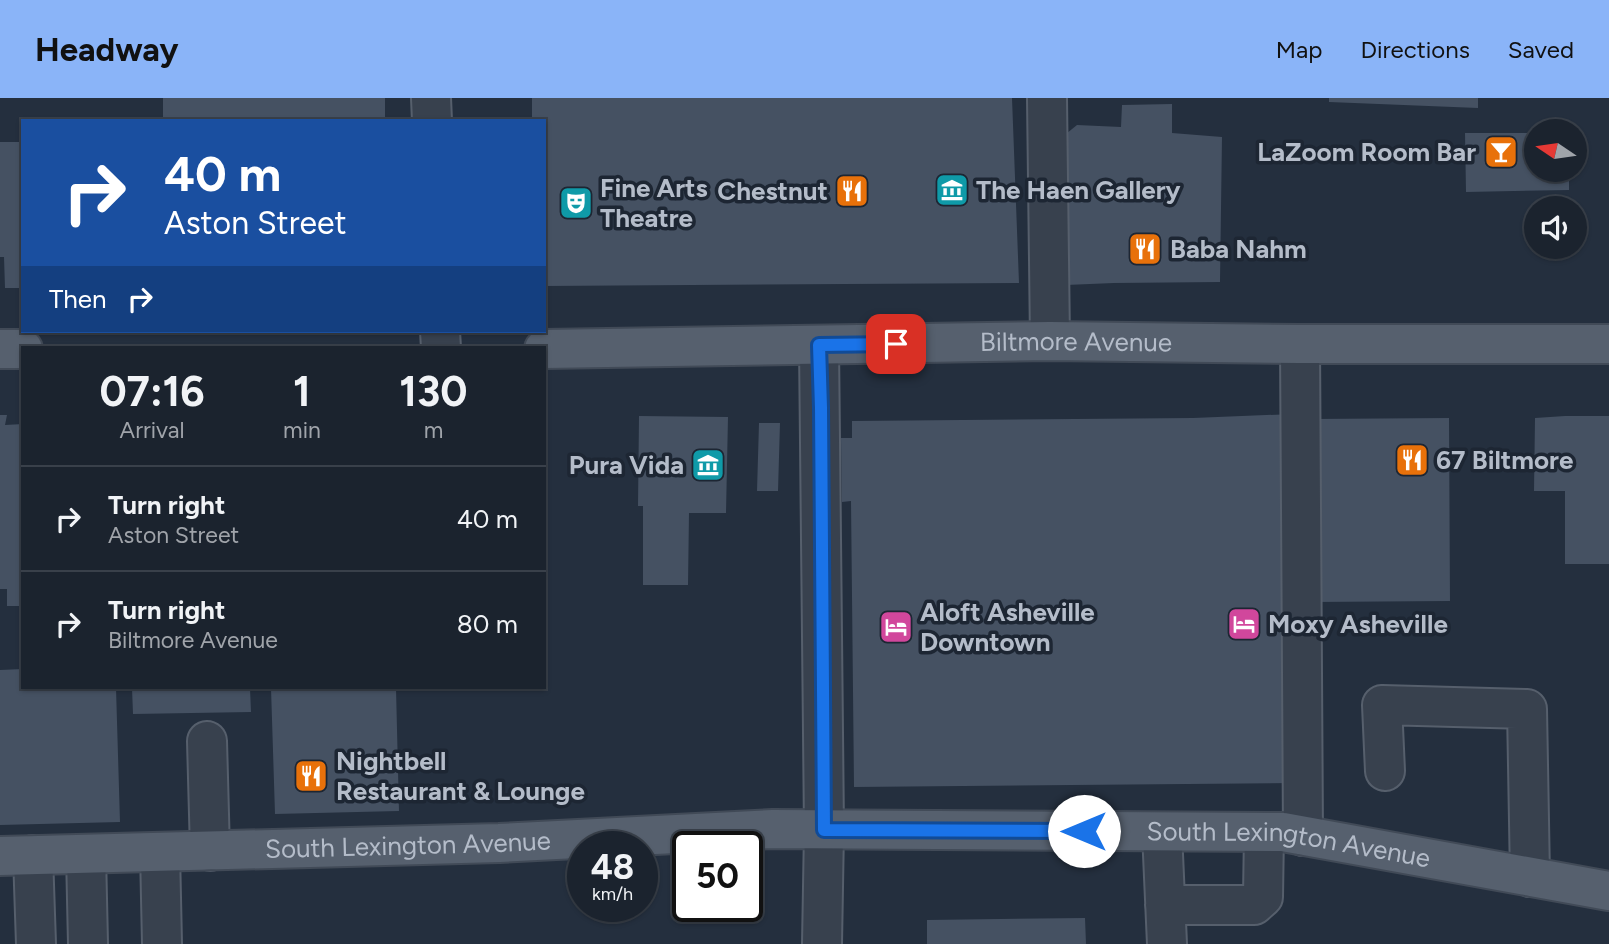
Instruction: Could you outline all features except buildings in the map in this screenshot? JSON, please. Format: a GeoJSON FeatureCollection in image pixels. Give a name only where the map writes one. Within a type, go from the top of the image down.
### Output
{"type":"FeatureCollection","features":[{"type":"Feature","properties":{"kind":"main road","name":"Biltmore Avenue"},"geometry":{"type":"LineString","coordinates":[[546,349],[1050,341],[1609,344]]}},
{"type":"Feature","properties":{"kind":"main road"},"geometry":{"type":"LineString","coordinates":[[0,349],[21,349]]}},
{"type":"Feature","properties":{"kind":"main road","name":"South Lexington Avenue"},"geometry":{"type":"LineString","coordinates":[[16,855],[499,843],[774,829],[1283,832],[1609,891]]}},
{"type":"Feature","properties":{"kind":"street"},"geometry":{"type":"LineString","coordinates":[[431,98],[432,119]]}},
{"type":"Feature","properties":{"kind":"street"},"geometry":{"type":"LineString","coordinates":[[1047,98],[1050,341]]}},
{"type":"Feature","properties":{"kind":"street"},"geometry":{"type":"LineString","coordinates":[[1300,344],[1303,836]]}},
{"type":"Feature","properties":{"kind":"street"},"geometry":{"type":"LineString","coordinates":[[819,345],[824,830],[822,944]]}},
{"type":"Feature","properties":{"kind":"street"},"geometry":{"type":"LineString","coordinates":[[1385,771],[1382,705],[1527,709],[1530,877]]}},
{"type":"Feature","properties":{"kind":"street"},"geometry":{"type":"LineString","coordinates":[[207,741],[211,851]]}},
{"type":"Feature","properties":{"kind":"street"},"geometry":{"type":"LineString","coordinates":[[1162,832],[1167,944]]}},
{"type":"Feature","properties":{"kind":"street"},"geometry":{"type":"LineString","coordinates":[[1165,905],[1254,905],[1263,897],[1264,832]]}},
{"type":"Feature","properties":{"kind":"street"},"geometry":{"type":"LineString","coordinates":[[159,852],[162,944]]}},
{"type":"Feature","properties":{"kind":"street"},"geometry":{"type":"LineString","coordinates":[[86,854],[88,944]]}},
{"type":"Feature","properties":{"kind":"street"},"geometry":{"type":"LineString","coordinates":[[16,855],[36,944]]}},
{"type":"Feature","properties":{"kind":"place","name":"LaZoom Room Bar"},"geometry":{"type":"Point","coordinates":[1501,152]}},
{"type":"Feature","properties":{"kind":"place","name":"The Haen Gallery"},"geometry":{"type":"Point","coordinates":[952,190]}},
{"type":"Feature","properties":{"kind":"place","name":"Chestnut"},"geometry":{"type":"Point","coordinates":[852,191]}},
{"type":"Feature","properties":{"kind":"place","name":"Fine Arts Theatre"},"geometry":{"type":"Point","coordinates":[576,203]}},
{"type":"Feature","properties":{"kind":"place","name":"Baba Nahm"},"geometry":{"type":"Point","coordinates":[1145,249]}},
{"type":"Feature","properties":{"kind":"place","name":"67 Biltmore"},"geometry":{"type":"Point","coordinates":[1412,460]}},
{"type":"Feature","properties":{"kind":"place","name":"Pura Vida"},"geometry":{"type":"Point","coordinates":[708,465]}},
{"type":"Feature","properties":{"kind":"place","name":"Moxy Asheville"},"geometry":{"type":"Point","coordinates":[1244,624]}},
{"type":"Feature","properties":{"kind":"place","name":"Aloft Asheville Downtown"},"geometry":{"type":"Point","coordinates":[896,627]}},
{"type":"Feature","properties":{"kind":"place","name":"Nightbell Restaurant & Lounge"},"geometry":{"type":"Point","coordinates":[311,776]}},
{"type":"Feature","properties":{"kind":"route"},"geometry":{"type":"LineString","coordinates":[[896,344],[819,345],[824,830],[1084,831]]}}]}
